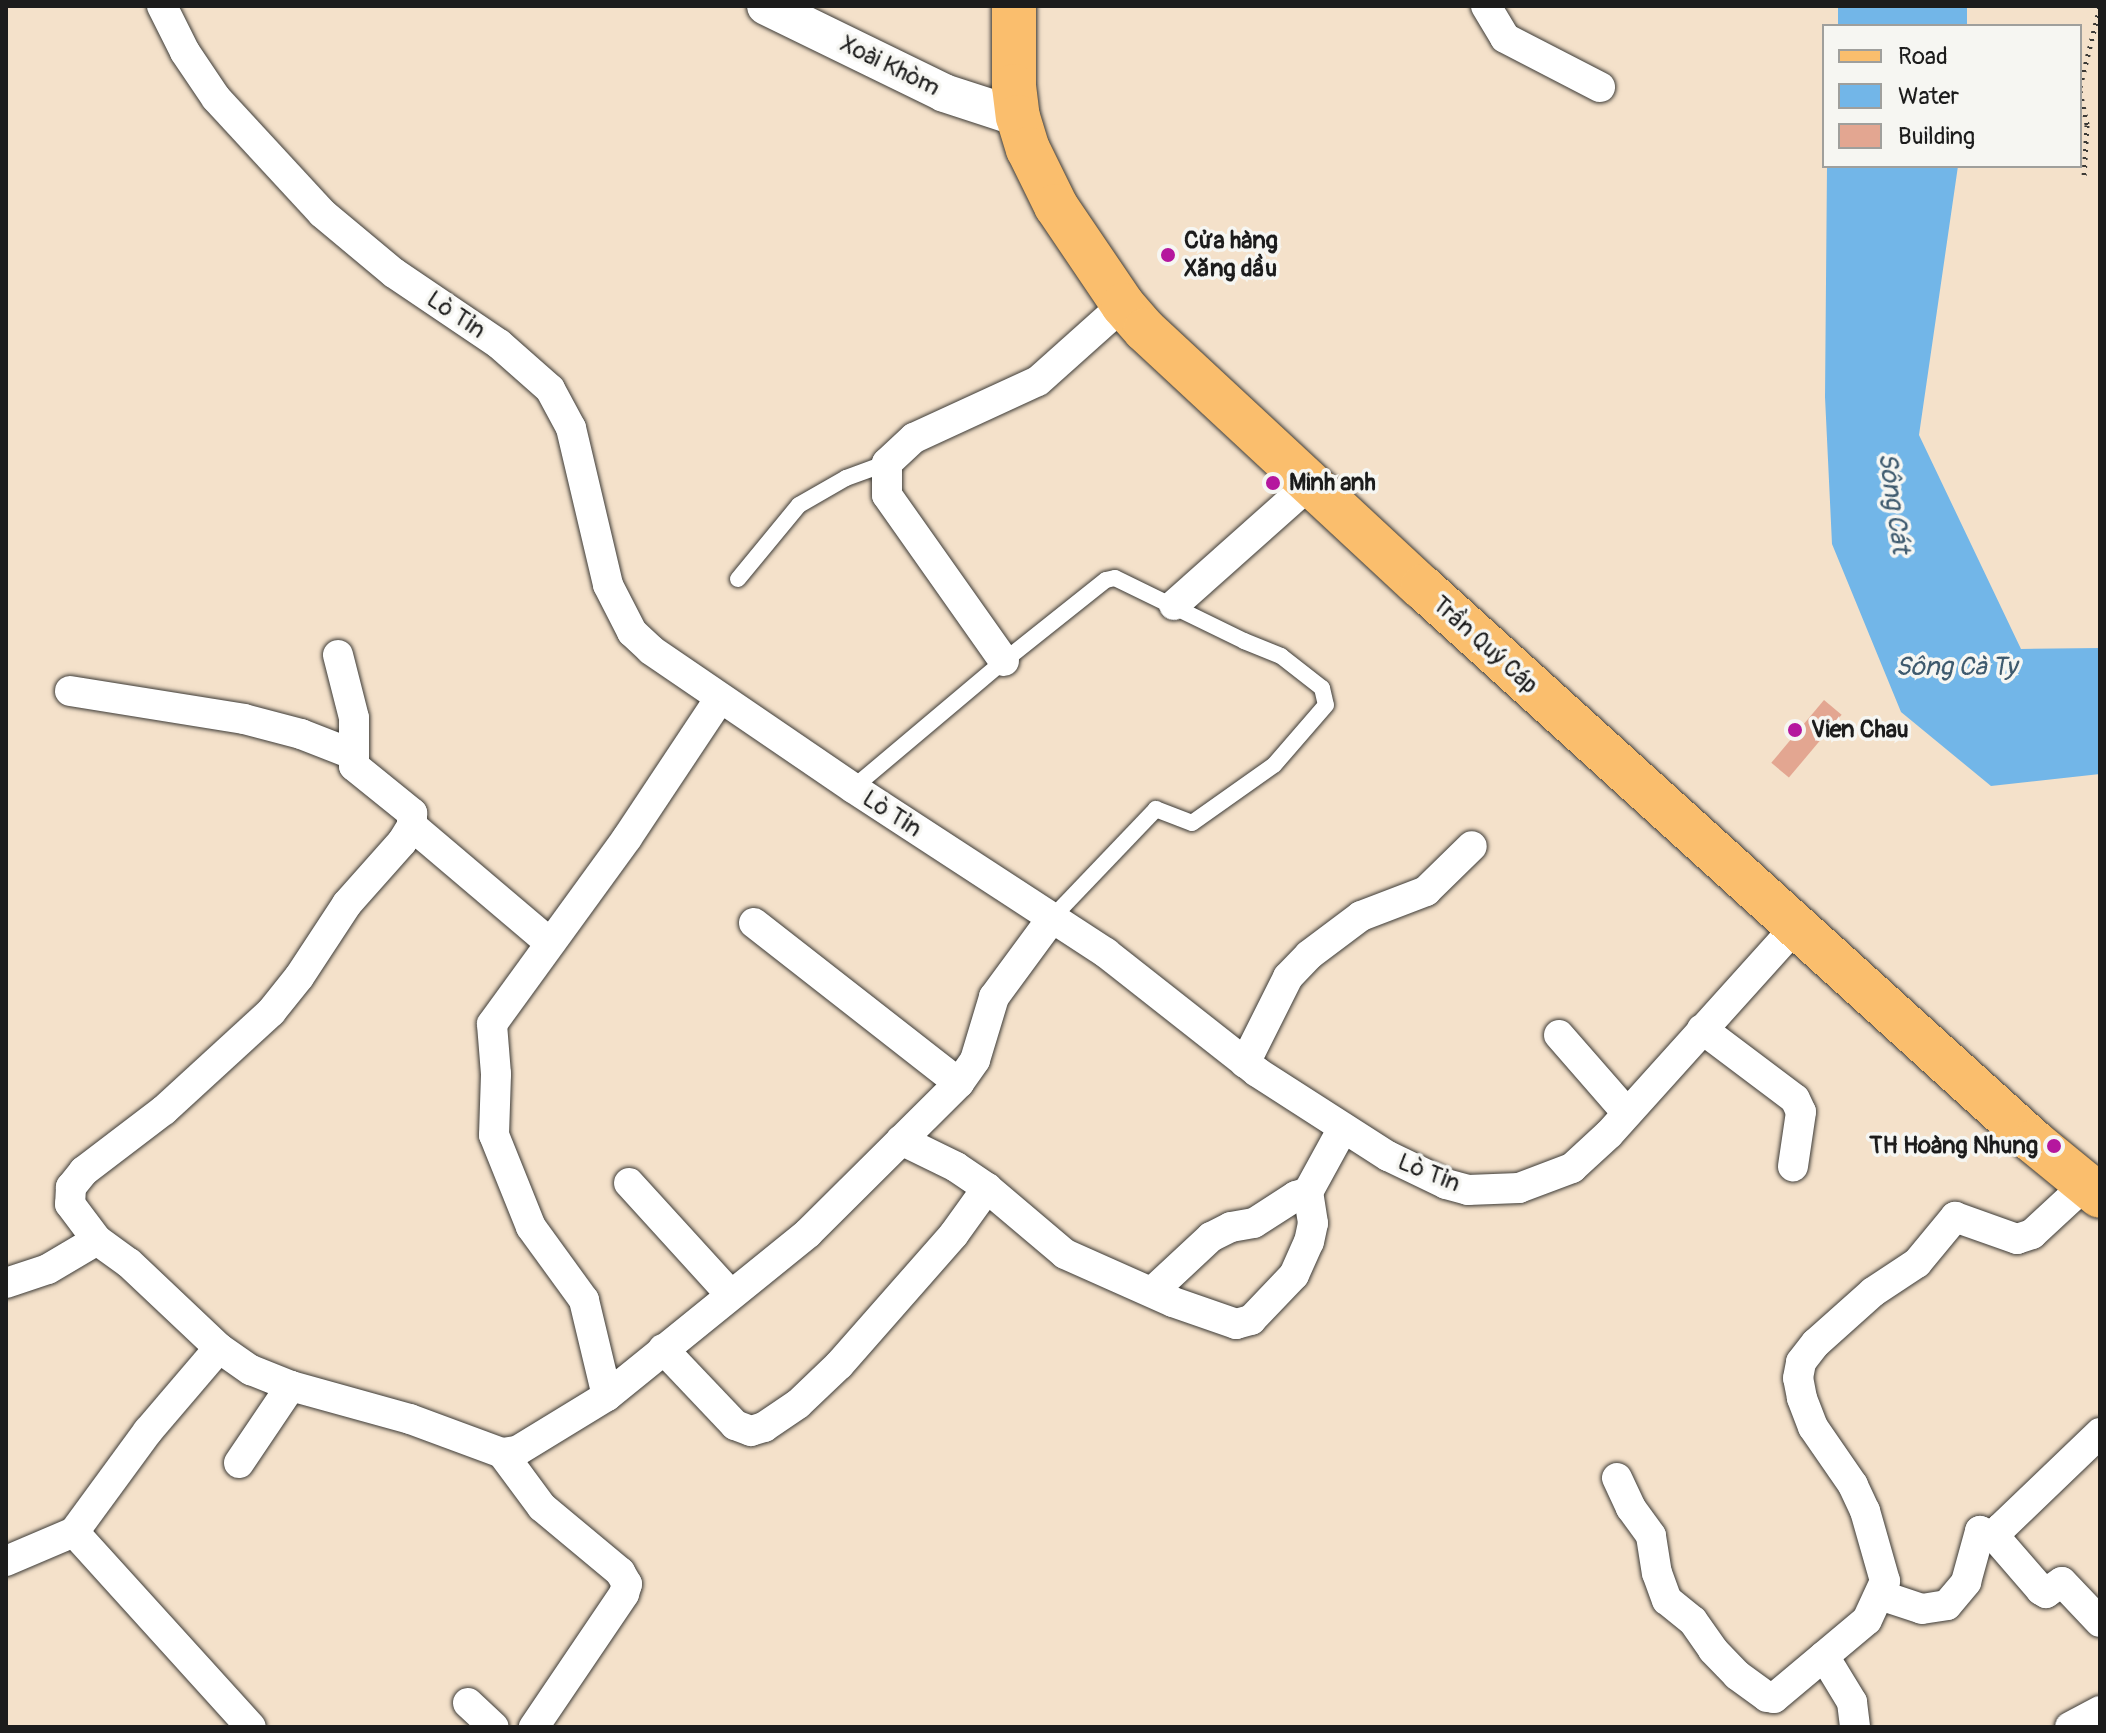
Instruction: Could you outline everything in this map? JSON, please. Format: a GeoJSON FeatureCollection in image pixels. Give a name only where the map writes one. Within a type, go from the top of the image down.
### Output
{"type":"FeatureCollection","features":[{"type":"Feature","properties":{"kind":"main road","name":"Trần Quý Cáp"},"geometry":{"type":"LineString","coordinates":[[1014,6],[1018,117],[1028,149],[1056,206],[1123,305],[1188,373],[2034,1142],[2093,1190]]}},
{"type":"Feature","properties":{"kind":"street","name":"Lò Tỉn"},"geometry":{"type":"LineString","coordinates":[[162,6],[185,52],[216,98],[322,213],[394,273],[499,344],[550,389],[571,428],[608,585],[632,632],[651,650],[1132,972],[1245,1063],[1388,1156],[1446,1184],[1468,1190],[1499,1190],[1544,1181],[1572,1168],[1627,1113],[1796,926]]}},
{"type":"Feature","properties":{"kind":"street","name":"Xoài Khòm"},"geometry":{"type":"LineString","coordinates":[[766,6],[944,93],[1018,117]]}},
{"type":"Feature","properties":{"kind":"street"},"geometry":{"type":"LineString","coordinates":[[1486,6],[1499,31],[1516,46],[1600,87]]}},
{"type":"Feature","properties":{"kind":"street"},"geometry":{"type":"LineString","coordinates":[[1004,661],[887,495],[887,463],[914,438],[1038,381],[1123,305]]}},
{"type":"Feature","properties":{"kind":"street"},"geometry":{"type":"LineString","coordinates":[[1174,605],[1310,484]]}},
{"type":"Feature","properties":{"kind":"street"},"geometry":{"type":"LineString","coordinates":[[338,655],[354,718],[354,766],[412,813],[412,826],[402,842],[347,904],[299,977],[271,1012],[164,1110],[84,1171],[71,1187],[70,1204],[97,1240],[129,1263],[219,1348],[251,1370],[291,1386],[410,1419],[502,1453],[517,1451],[607,1396],[808,1233],[959,1083],[975,1060],[994,997],[1052,918]]}},
{"type":"Feature","properties":{"kind":"street"},"geometry":{"type":"LineString","coordinates":[[70,691],[244,719],[301,734],[352,754]]}},
{"type":"Feature","properties":{"kind":"street"},"geometry":{"type":"LineString","coordinates":[[607,1396],[584,1300],[531,1227],[498,1147],[492,1124],[496,1074],[492,1024],[627,838],[720,698]]}},
{"type":"Feature","properties":{"kind":"street"},"geometry":{"type":"LineString","coordinates":[[412,826],[550,943]]}},
{"type":"Feature","properties":{"kind":"street"},"geometry":{"type":"LineString","coordinates":[[1245,1063],[1288,977],[1309,955],[1361,916],[1426,891],[1472,846]]}},
{"type":"Feature","properties":{"kind":"street"},"geometry":{"type":"LineString","coordinates":[[754,923],[959,1083]]}},
{"type":"Feature","properties":{"kind":"street"},"geometry":{"type":"LineString","coordinates":[[1702,1029],[1795,1099],[1801,1112],[1793,1166]]}},
{"type":"Feature","properties":{"kind":"street"},"geometry":{"type":"LineString","coordinates":[[1559,1035],[1627,1113]]}},
{"type":"Feature","properties":{"kind":"street"},"geometry":{"type":"LineString","coordinates":[[901,1140],[956,1167],[987,1188],[1065,1254],[1219,1321],[1236,1324],[1251,1320],[1294,1275],[1309,1242],[1313,1223],[1308,1192],[1343,1128]]}},
{"type":"Feature","properties":{"kind":"street"},"geometry":{"type":"LineString","coordinates":[[629,1183],[730,1294]]}},
{"type":"Feature","properties":{"kind":"street"},"geometry":{"type":"LineString","coordinates":[[663,1349],[735,1425],[751,1431],[764,1427],[798,1404],[839,1365],[954,1234],[987,1188]]}},
{"type":"Feature","properties":{"kind":"street"},"geometry":{"type":"LineString","coordinates":[[1617,1478],[1655,1546],[1657,1573],[1667,1600],[1693,1621],[1713,1650],[1737,1675],[1767,1697],[1774,1698],[1867,1620],[1885,1581],[1865,1511],[1853,1485],[1813,1427],[1798,1378],[1801,1362],[1816,1343],[1873,1292],[1917,1263],[1955,1217],[2009,1240],[2017,1239],[2032,1234],[2093,1190]]}},
{"type":"Feature","properties":{"kind":"street"},"geometry":{"type":"LineString","coordinates":[[1153,1291],[1211,1237],[1231,1227],[1254,1223],[1296,1196],[1308,1192]]}},
{"type":"Feature","properties":{"kind":"street"},"geometry":{"type":"LineString","coordinates":[[6,1283],[48,1269],[97,1240]]}},
{"type":"Feature","properties":{"kind":"street"},"geometry":{"type":"LineString","coordinates":[[6,1561],[74,1532],[148,1431],[219,1348]]}},
{"type":"Feature","properties":{"kind":"street"},"geometry":{"type":"LineString","coordinates":[[239,1463],[291,1386]]}},
{"type":"Feature","properties":{"kind":"street"},"geometry":{"type":"LineString","coordinates":[[1996,1538],[2001,1528],[2100,1433]]}},
{"type":"Feature","properties":{"kind":"street"},"geometry":{"type":"LineString","coordinates":[[502,1453],[542,1507],[620,1572],[627,1584],[624,1594],[534,1727]]}},
{"type":"Feature","properties":{"kind":"street"},"geometry":{"type":"LineString","coordinates":[[1880,1595],[1922,1609],[1947,1605],[1966,1582],[1974,1543],[1980,1531],[1996,1538],[2041,1590],[2046,1593],[2062,1582],[2100,1622]]}},
{"type":"Feature","properties":{"kind":"street"},"geometry":{"type":"LineString","coordinates":[[74,1532],[251,1727]]}},
{"type":"Feature","properties":{"kind":"street"},"geometry":{"type":"LineString","coordinates":[[1824,1656],[1852,1702],[1855,1727]]}},
{"type":"Feature","properties":{"kind":"street"},"geometry":{"type":"LineString","coordinates":[[468,1703],[494,1727]]}},
{"type":"Feature","properties":{"kind":"street"},"geometry":{"type":"LineString","coordinates":[[2070,1727],[2100,1711]]}},
{"type":"Feature","properties":{"kind":"lane"},"geometry":{"type":"LineString","coordinates":[[738,579],[799,505],[846,478],[887,463]]}},
{"type":"Feature","properties":{"kind":"lane"},"geometry":{"type":"LineString","coordinates":[[853,788],[1106,580],[1127,581],[1244,641],[1281,656],[1322,688],[1326,705],[1274,765],[1192,823],[1156,809],[1052,918]]}},
{"type":"Feature","properties":{"kind":"path"},"geometry":{"type":"LineString","coordinates":[[2082,81],[2100,6]]}},
{"type":"Feature","properties":{"kind":"path"},"geometry":{"type":"LineString","coordinates":[[2082,99],[2087,125],[2084,177]]}},
{"type":"Feature","properties":{"kind":"water"},"geometry":{"type":"Polygon","coordinates":[[[1838,6],[1967,6],[1967,24],[1838,24],[1838,6]]]}},
{"type":"Feature","properties":{"kind":"water","name":"Sông Cà Ty"},"geometry":{"type":"Polygon","coordinates":[[[1827,168],[1958,168],[1919,435],[2021,649],[2100,648],[2100,774],[1991,786],[1901,712],[1832,544],[1825,397],[1827,168]]]}},
{"type":"Feature","properties":{"kind":"building"},"geometry":{"type":"Polygon","coordinates":[[[1824,700],[1842,715],[1789,778],[1771,763],[1824,700]]]}},
{"type":"Feature","properties":{"kind":"place","name":"Cửa hàng Xăng dầu"},"geometry":{"type":"Point","coordinates":[1168,255]}},
{"type":"Feature","properties":{"kind":"place","name":"Minh anh"},"geometry":{"type":"Point","coordinates":[1273,483]}},
{"type":"Feature","properties":{"kind":"place","name":"Vien Chau"},"geometry":{"type":"Point","coordinates":[1795,730]}},
{"type":"Feature","properties":{"kind":"place","name":"TH Hoàng Nhung"},"geometry":{"type":"Point","coordinates":[2054,1146]}},
{"type":"Feature","properties":{"kind":"water label","name":"Sông Cát"},"geometry":{"type":"Point","coordinates":[1893,503]}}]}
